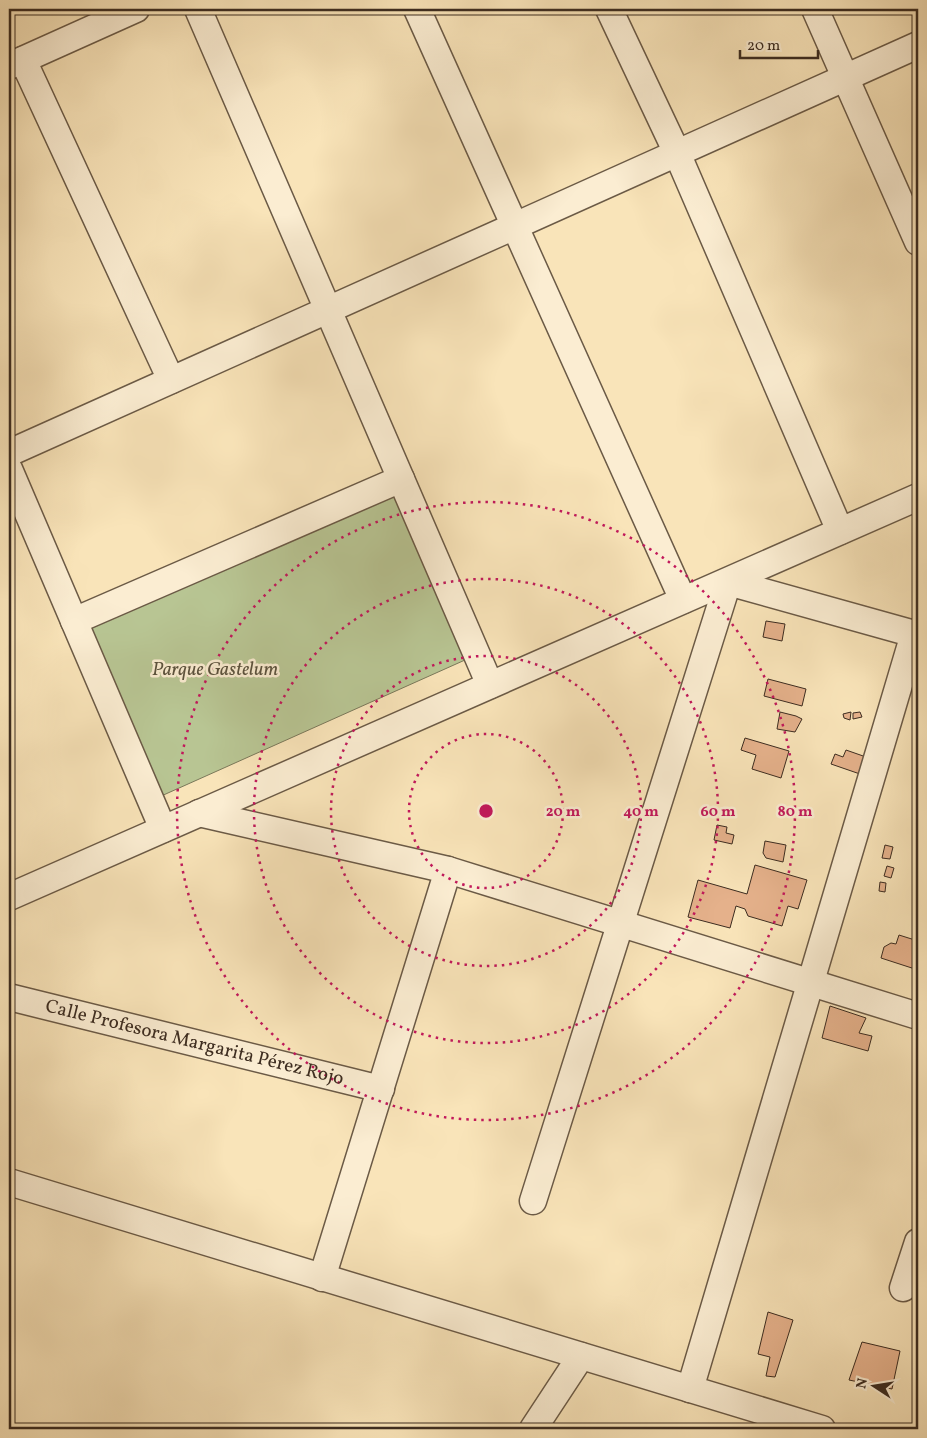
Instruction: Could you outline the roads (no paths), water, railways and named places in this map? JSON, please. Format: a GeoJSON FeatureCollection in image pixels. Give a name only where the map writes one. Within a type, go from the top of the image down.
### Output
{"type":"FeatureCollection","features":[{"type":"Feature","properties":{"kind":"street"},"geometry":{"type":"LineString","coordinates":[[136,9],[16,63],[171,380]]}},
{"type":"Feature","properties":{"kind":"street"},"geometry":{"type":"LineString","coordinates":[[198,9],[490,685]]}},
{"type":"Feature","properties":{"kind":"street"},"geometry":{"type":"LineString","coordinates":[[418,9],[684,600]]}},
{"type":"Feature","properties":{"kind":"street"},"geometry":{"type":"LineString","coordinates":[[610,9],[677,153],[840,531]]}},
{"type":"Feature","properties":{"kind":"street"},"geometry":{"type":"LineString","coordinates":[[815,9],[918,242]]}},
{"type":"Feature","properties":{"kind":"street"},"geometry":{"type":"LineString","coordinates":[[9,453],[918,45]]}},
{"type":"Feature","properties":{"kind":"street"},"geometry":{"type":"LineString","coordinates":[[9,469],[163,829]]}},
{"type":"Feature","properties":{"kind":"street"},"geometry":{"type":"LineString","coordinates":[[74,621],[401,479]]}},
{"type":"Feature","properties":{"kind":"street"},"geometry":{"type":"LineString","coordinates":[[9,897],[918,497]]}},
{"type":"Feature","properties":{"kind":"street"},"geometry":{"type":"LineString","coordinates":[[690,1389],[916,634],[719,585]]}},
{"type":"Feature","properties":{"kind":"street"},"geometry":{"type":"LineString","coordinates":[[533,1201],[621,924],[719,585]]}},
{"type":"Feature","properties":{"kind":"street"},"geometry":{"type":"LineString","coordinates":[[199,813],[448,870],[918,1016]]}},
{"type":"Feature","properties":{"kind":"street"},"geometry":{"type":"LineString","coordinates":[[322,1278],[448,870]]}},
{"type":"Feature","properties":{"kind":"street","name":"Calle Profesora Margarita Pérez Rojo"},"geometry":{"type":"LineString","coordinates":[[9,997],[380,1089]]}},
{"type":"Feature","properties":{"kind":"street"},"geometry":{"type":"LineString","coordinates":[[9,1182],[822,1429]]}},
{"type":"Feature","properties":{"kind":"street"},"geometry":{"type":"LineString","coordinates":[[902,1288],[918,1242]]}},
{"type":"Feature","properties":{"kind":"street"},"geometry":{"type":"LineString","coordinates":[[533,1429],[581,1356]]}},
{"type":"Feature","properties":{"kind":"park label","name":"Parque Gastelum"},"geometry":{"type":"Point","coordinates":[215,670]}}]}
